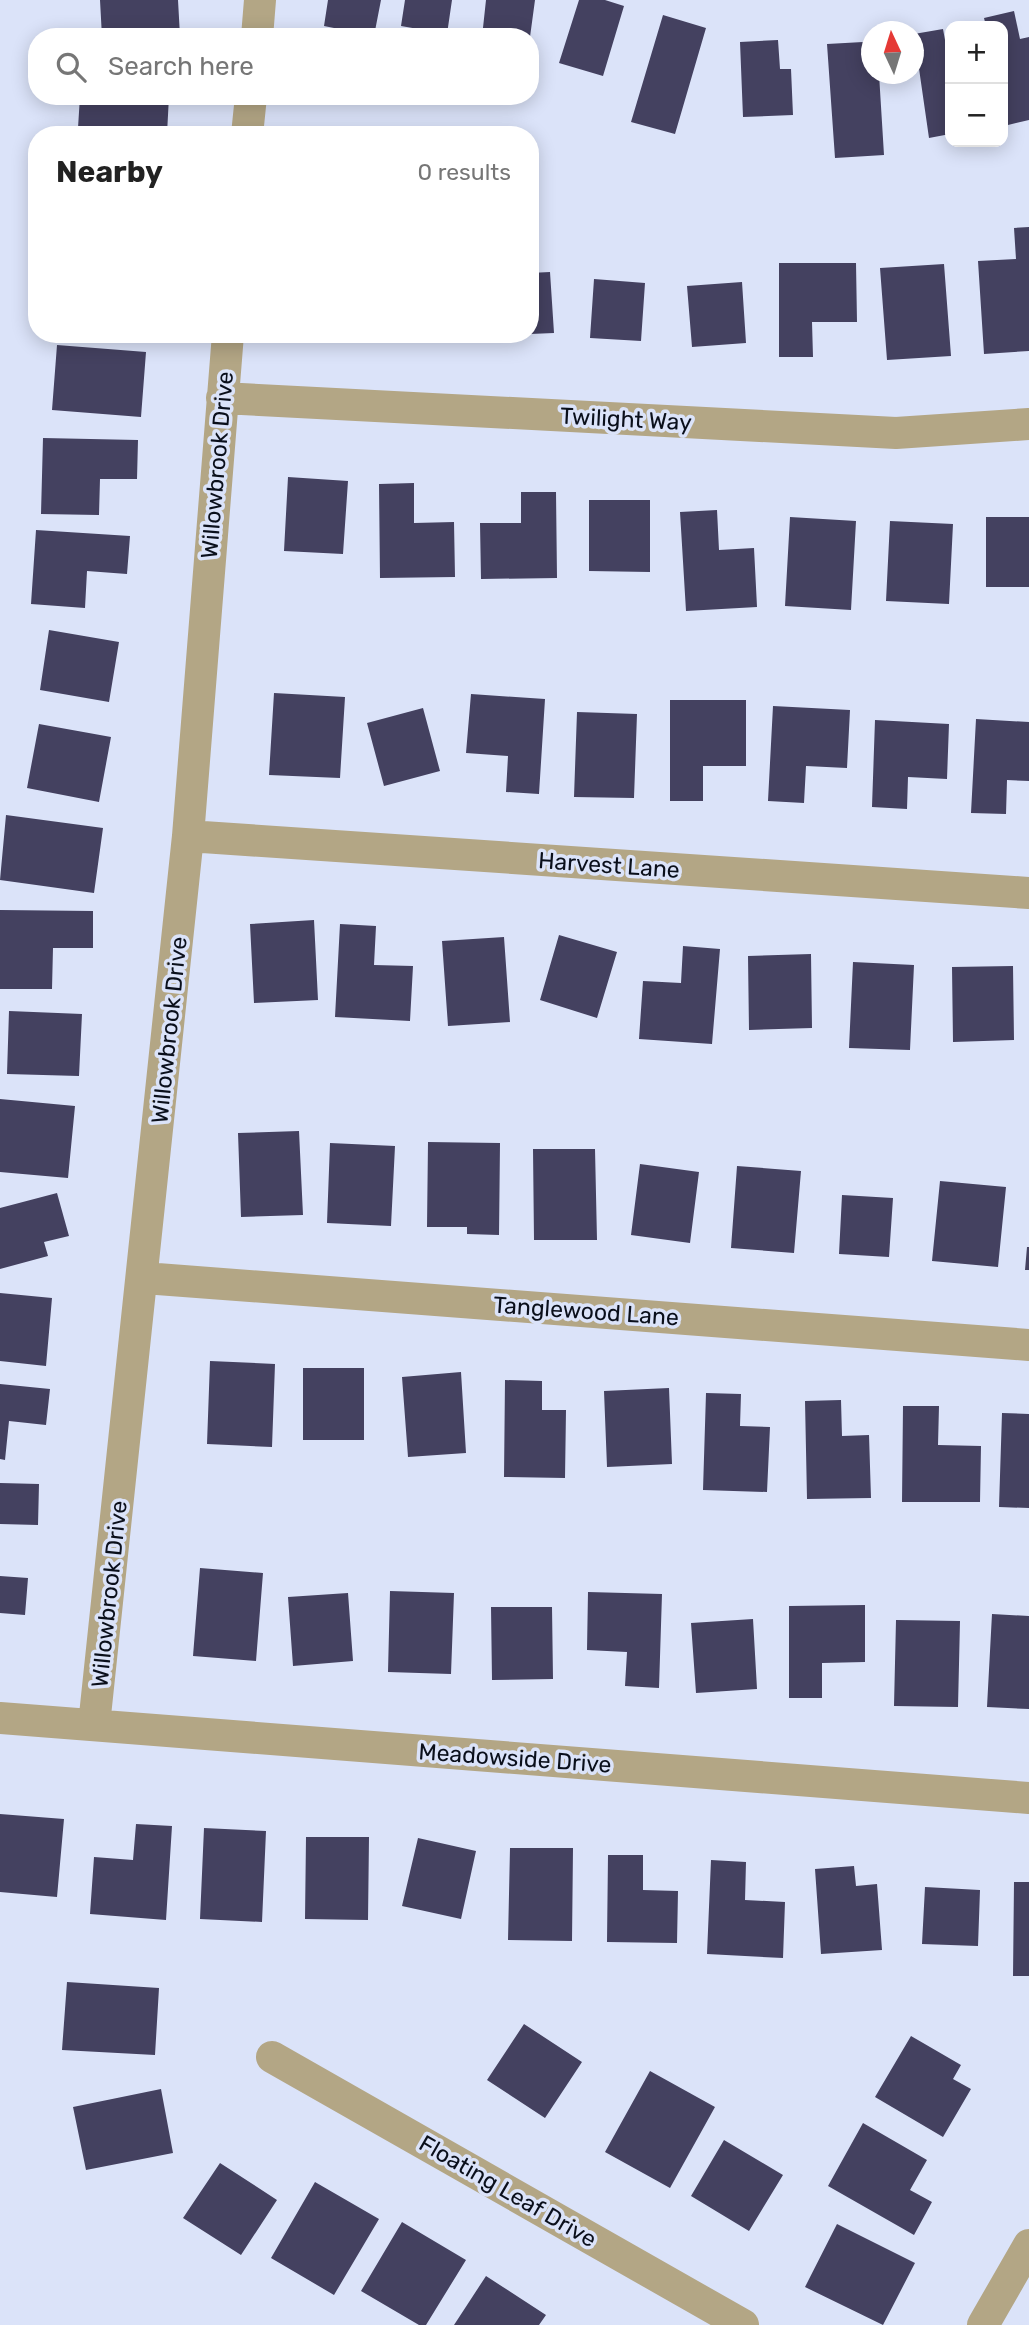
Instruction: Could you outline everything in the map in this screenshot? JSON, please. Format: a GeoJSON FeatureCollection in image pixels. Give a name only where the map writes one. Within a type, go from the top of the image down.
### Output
{"type":"FeatureCollection","features":[{"type":"Feature","properties":{"kind":"street"},"geometry":{"type":"LineString","coordinates":[[258,28],[260,0]]}},
{"type":"Feature","properties":{"kind":"street"},"geometry":{"type":"LineString","coordinates":[[248,126],[250,105]]}},
{"type":"Feature","properties":{"kind":"street","name":"Willowbrook Drive"},"geometry":{"type":"LineString","coordinates":[[94,1725],[144,1278],[188,836],[227,343]]}},
{"type":"Feature","properties":{"kind":"street","name":"Twilight Way"},"geometry":{"type":"LineString","coordinates":[[222,398],[896,433],[1029,424]]}},
{"type":"Feature","properties":{"kind":"street","name":"Harvest Lane"},"geometry":{"type":"LineString","coordinates":[[188,836],[1029,893]]}},
{"type":"Feature","properties":{"kind":"street","name":"Tanglewood Lane"},"geometry":{"type":"LineString","coordinates":[[144,1278],[1029,1345]]}},
{"type":"Feature","properties":{"kind":"street","name":"Meadowside Drive"},"geometry":{"type":"LineString","coordinates":[[0,1718],[1029,1798]]}},
{"type":"Feature","properties":{"kind":"street","name":"Floating Leaf Drive"},"geometry":{"type":"LineString","coordinates":[[272,2057],[743,2325]]}},
{"type":"Feature","properties":{"kind":"street"},"geometry":{"type":"LineString","coordinates":[[983,2325],[1029,2245]]}},
{"type":"Feature","properties":{"kind":"building"},"geometry":{"type":"Polygon","coordinates":[[[100,0],[178,0],[180,28],[102,28],[100,0]]]}},
{"type":"Feature","properties":{"kind":"building"},"geometry":{"type":"Polygon","coordinates":[[[328,0],[381,0],[376,28],[324,26],[328,0]]]}},
{"type":"Feature","properties":{"kind":"building"},"geometry":{"type":"Polygon","coordinates":[[[405,0],[452,0],[448,28],[401,26],[405,0]]]}},
{"type":"Feature","properties":{"kind":"building"},"geometry":{"type":"Polygon","coordinates":[[[486,0],[535,0],[531,28],[483,28],[486,0]]]}},
{"type":"Feature","properties":{"kind":"building"},"geometry":{"type":"Polygon","coordinates":[[[579,0],[605,0],[624,6],[603,76],[559,63],[579,0]]]}},
{"type":"Feature","properties":{"kind":"building"},"geometry":{"type":"Polygon","coordinates":[[[1014,11],[1020,39],[1029,37],[1029,120],[1008,125],[1008,21],[985,21],[984,18],[1014,11]]]}},
{"type":"Feature","properties":{"kind":"building"},"geometry":{"type":"Polygon","coordinates":[[[663,15],[706,28],[675,134],[631,122],[663,15]]]}},
{"type":"Feature","properties":{"kind":"building"},"geometry":{"type":"Polygon","coordinates":[[[943,29],[945,40],[945,135],[929,138],[921,84],[924,84],[924,32],[943,29]]]}},
{"type":"Feature","properties":{"kind":"building"},"geometry":{"type":"Polygon","coordinates":[[[778,40],[780,69],[791,69],[793,115],[743,117],[740,42],[778,40]]]}},
{"type":"Feature","properties":{"kind":"building"},"geometry":{"type":"Polygon","coordinates":[[[861,42],[861,84],[880,84],[884,155],[835,158],[827,44],[861,42]]]}},
{"type":"Feature","properties":{"kind":"building"},"geometry":{"type":"Polygon","coordinates":[[[79,105],[169,105],[167,126],[78,126],[79,105]]]}},
{"type":"Feature","properties":{"kind":"building"},"geometry":{"type":"Polygon","coordinates":[[[1029,227],[1029,351],[984,354],[978,261],[1016,259],[1014,228],[1029,227]]]}},
{"type":"Feature","properties":{"kind":"building"},"geometry":{"type":"Polygon","coordinates":[[[779,263],[856,263],[857,322],[812,322],[813,357],[779,357],[779,263]]]}},
{"type":"Feature","properties":{"kind":"building"},"geometry":{"type":"Polygon","coordinates":[[[944,264],[951,356],[887,360],[880,268],[944,264]]]}},
{"type":"Feature","properties":{"kind":"building"},"geometry":{"type":"Polygon","coordinates":[[[550,272],[554,333],[539,334],[539,273],[550,272]]]}},
{"type":"Feature","properties":{"kind":"building"},"geometry":{"type":"Polygon","coordinates":[[[594,279],[645,283],[641,341],[590,338],[594,279]]]}},
{"type":"Feature","properties":{"kind":"building"},"geometry":{"type":"Polygon","coordinates":[[[742,282],[746,343],[692,347],[687,286],[742,282]]]}},
{"type":"Feature","properties":{"kind":"building"},"geometry":{"type":"Polygon","coordinates":[[[57,345],[146,352],[141,417],[52,410],[57,345]]]}},
{"type":"Feature","properties":{"kind":"building"},"geometry":{"type":"Polygon","coordinates":[[[43,438],[138,440],[137,479],[100,479],[99,515],[41,514],[43,438]]]}},
{"type":"Feature","properties":{"kind":"building"},"geometry":{"type":"Polygon","coordinates":[[[288,477],[348,481],[343,554],[284,551],[288,477]]]}},
{"type":"Feature","properties":{"kind":"building"},"geometry":{"type":"Polygon","coordinates":[[[414,483],[414,523],[454,522],[455,577],[380,578],[379,484],[414,483]]]}},
{"type":"Feature","properties":{"kind":"building"},"geometry":{"type":"Polygon","coordinates":[[[521,492],[556,492],[557,578],[481,579],[480,523],[521,523],[521,492]]]}},
{"type":"Feature","properties":{"kind":"building"},"geometry":{"type":"Polygon","coordinates":[[[589,500],[650,500],[650,572],[589,571],[589,500]]]}},
{"type":"Feature","properties":{"kind":"building"},"geometry":{"type":"Polygon","coordinates":[[[717,510],[719,550],[754,548],[757,607],[686,611],[680,512],[717,510]]]}},
{"type":"Feature","properties":{"kind":"building"},"geometry":{"type":"Polygon","coordinates":[[[790,517],[856,521],[851,610],[785,606],[790,517]]]}},
{"type":"Feature","properties":{"kind":"building"},"geometry":{"type":"Polygon","coordinates":[[[986,517],[1029,517],[1029,587],[986,587],[986,517]]]}},
{"type":"Feature","properties":{"kind":"building"},"geometry":{"type":"Polygon","coordinates":[[[890,521],[953,524],[949,604],[886,601],[890,521]]]}},
{"type":"Feature","properties":{"kind":"building"},"geometry":{"type":"Polygon","coordinates":[[[36,530],[130,536],[127,574],[87,571],[85,608],[31,604],[36,530]]]}},
{"type":"Feature","properties":{"kind":"building"},"geometry":{"type":"Polygon","coordinates":[[[49,630],[119,642],[109,702],[40,690],[49,630]]]}},
{"type":"Feature","properties":{"kind":"building"},"geometry":{"type":"Polygon","coordinates":[[[274,693],[345,697],[340,778],[269,775],[274,693]]]}},
{"type":"Feature","properties":{"kind":"building"},"geometry":{"type":"Polygon","coordinates":[[[471,694],[545,699],[539,794],[506,792],[508,756],[466,753],[471,694]]]}},
{"type":"Feature","properties":{"kind":"building"},"geometry":{"type":"Polygon","coordinates":[[[670,700],[746,700],[746,766],[703,766],[703,801],[670,801],[670,700]]]}},
{"type":"Feature","properties":{"kind":"building"},"geometry":{"type":"Polygon","coordinates":[[[773,706],[850,710],[847,768],[806,766],[804,803],[768,801],[773,706]]]}},
{"type":"Feature","properties":{"kind":"building"},"geometry":{"type":"Polygon","coordinates":[[[423,708],[440,771],[384,786],[367,723],[423,708]]]}},
{"type":"Feature","properties":{"kind":"building"},"geometry":{"type":"Polygon","coordinates":[[[577,712],[637,714],[634,798],[574,797],[577,712]]]}},
{"type":"Feature","properties":{"kind":"building"},"geometry":{"type":"Polygon","coordinates":[[[976,719],[1029,722],[1029,781],[1007,780],[1006,814],[971,813],[976,719]]]}},
{"type":"Feature","properties":{"kind":"building"},"geometry":{"type":"Polygon","coordinates":[[[875,720],[949,724],[947,779],[908,777],[907,809],[872,807],[875,720]]]}},
{"type":"Feature","properties":{"kind":"building"},"geometry":{"type":"Polygon","coordinates":[[[39,724],[111,737],[99,802],[27,788],[39,724]]]}},
{"type":"Feature","properties":{"kind":"building"},"geometry":{"type":"Polygon","coordinates":[[[6,815],[103,828],[94,893],[0,880],[6,815]]]}},
{"type":"Feature","properties":{"kind":"building"},"geometry":{"type":"Polygon","coordinates":[[[0,910],[93,911],[93,948],[53,948],[52,989],[0,989],[0,910]]]}},
{"type":"Feature","properties":{"kind":"building"},"geometry":{"type":"Polygon","coordinates":[[[314,920],[318,1000],[254,1003],[250,924],[314,920]]]}},
{"type":"Feature","properties":{"kind":"building"},"geometry":{"type":"Polygon","coordinates":[[[340,924],[376,926],[374,965],[413,966],[410,1021],[335,1017],[340,924]]]}},
{"type":"Feature","properties":{"kind":"building"},"geometry":{"type":"Polygon","coordinates":[[[559,935],[617,952],[597,1018],[540,1000],[559,935]]]}},
{"type":"Feature","properties":{"kind":"building"},"geometry":{"type":"Polygon","coordinates":[[[504,937],[510,1022],[448,1026],[442,941],[504,937]]]}},
{"type":"Feature","properties":{"kind":"building"},"geometry":{"type":"Polygon","coordinates":[[[683,946],[720,949],[712,1044],[639,1039],[643,981],[681,983],[683,946]]]}},
{"type":"Feature","properties":{"kind":"building"},"geometry":{"type":"Polygon","coordinates":[[[811,954],[812,1028],[749,1030],[748,956],[811,954]]]}},
{"type":"Feature","properties":{"kind":"building"},"geometry":{"type":"Polygon","coordinates":[[[853,962],[914,965],[910,1050],[849,1048],[853,962]]]}},
{"type":"Feature","properties":{"kind":"building"},"geometry":{"type":"Polygon","coordinates":[[[1013,966],[1014,1040],[953,1042],[952,967],[1013,966]]]}},
{"type":"Feature","properties":{"kind":"building"},"geometry":{"type":"Polygon","coordinates":[[[9,1011],[82,1014],[79,1076],[7,1074],[9,1011]]]}},
{"type":"Feature","properties":{"kind":"building"},"geometry":{"type":"Polygon","coordinates":[[[0,1099],[75,1106],[68,1178],[0,1172],[0,1099]]]}},
{"type":"Feature","properties":{"kind":"building"},"geometry":{"type":"Polygon","coordinates":[[[299,1131],[303,1215],[241,1217],[238,1133],[299,1131]]]}},
{"type":"Feature","properties":{"kind":"building"},"geometry":{"type":"Polygon","coordinates":[[[428,1142],[500,1143],[499,1235],[467,1234],[467,1227],[427,1227],[428,1142]]]}},
{"type":"Feature","properties":{"kind":"building"},"geometry":{"type":"Polygon","coordinates":[[[330,1143],[395,1146],[391,1226],[327,1223],[330,1143]]]}},
{"type":"Feature","properties":{"kind":"building"},"geometry":{"type":"Polygon","coordinates":[[[533,1149],[595,1149],[597,1240],[534,1240],[533,1149]]]}},
{"type":"Feature","properties":{"kind":"building"},"geometry":{"type":"Polygon","coordinates":[[[640,1164],[699,1172],[690,1243],[631,1235],[640,1164]]]}},
{"type":"Feature","properties":{"kind":"building"},"geometry":{"type":"Polygon","coordinates":[[[737,1166],[801,1171],[794,1253],[731,1248],[737,1166]]]}},
{"type":"Feature","properties":{"kind":"building"},"geometry":{"type":"Polygon","coordinates":[[[940,1181],[1006,1187],[998,1267],[932,1261],[940,1181]]]}},
{"type":"Feature","properties":{"kind":"building"},"geometry":{"type":"Polygon","coordinates":[[[57,1193],[69,1236],[44,1242],[48,1256],[0,1269],[0,1208],[57,1193]]]}},
{"type":"Feature","properties":{"kind":"building"},"geometry":{"type":"Polygon","coordinates":[[[842,1195],[893,1198],[889,1257],[839,1254],[842,1195]]]}},
{"type":"Feature","properties":{"kind":"building"},"geometry":{"type":"Polygon","coordinates":[[[1027,1247],[1029,1270],[1025,1270],[1027,1247]]]}},
{"type":"Feature","properties":{"kind":"building"},"geometry":{"type":"Polygon","coordinates":[[[0,1293],[52,1298],[46,1366],[0,1361],[0,1293]]]}},
{"type":"Feature","properties":{"kind":"building"},"geometry":{"type":"Polygon","coordinates":[[[210,1361],[275,1364],[272,1447],[207,1444],[210,1361]]]}},
{"type":"Feature","properties":{"kind":"building"},"geometry":{"type":"Polygon","coordinates":[[[303,1368],[364,1368],[364,1440],[303,1440],[303,1368]]]}},
{"type":"Feature","properties":{"kind":"building"},"geometry":{"type":"Polygon","coordinates":[[[461,1372],[466,1453],[408,1457],[402,1377],[461,1372]]]}},
{"type":"Feature","properties":{"kind":"building"},"geometry":{"type":"Polygon","coordinates":[[[505,1380],[542,1381],[542,1410],[566,1410],[565,1478],[504,1477],[505,1380]]]}},
{"type":"Feature","properties":{"kind":"building"},"geometry":{"type":"Polygon","coordinates":[[[0,1384],[50,1389],[46,1425],[9,1421],[5,1460],[0,1459],[0,1384]]]}},
{"type":"Feature","properties":{"kind":"building"},"geometry":{"type":"Polygon","coordinates":[[[669,1388],[672,1464],[607,1467],[604,1391],[669,1388]]]}},
{"type":"Feature","properties":{"kind":"building"},"geometry":{"type":"Polygon","coordinates":[[[706,1393],[741,1394],[740,1426],[770,1427],[767,1492],[703,1490],[706,1393]]]}},
{"type":"Feature","properties":{"kind":"building"},"geometry":{"type":"Polygon","coordinates":[[[841,1400],[842,1436],[869,1435],[871,1498],[807,1499],[805,1401],[841,1400]]]}},
{"type":"Feature","properties":{"kind":"building"},"geometry":{"type":"Polygon","coordinates":[[[903,1406],[939,1406],[938,1445],[981,1446],[980,1502],[902,1502],[903,1406]]]}},
{"type":"Feature","properties":{"kind":"building"},"geometry":{"type":"Polygon","coordinates":[[[1002,1413],[1029,1414],[1029,1508],[999,1507],[1002,1413]]]}},
{"type":"Feature","properties":{"kind":"building"},"geometry":{"type":"Polygon","coordinates":[[[0,1483],[39,1484],[38,1525],[0,1524],[0,1483]]]}},
{"type":"Feature","properties":{"kind":"building"},"geometry":{"type":"Polygon","coordinates":[[[200,1568],[263,1573],[256,1661],[193,1656],[200,1568]]]}},
{"type":"Feature","properties":{"kind":"building"},"geometry":{"type":"Polygon","coordinates":[[[0,1576],[28,1578],[25,1615],[0,1613],[0,1576]]]}},
{"type":"Feature","properties":{"kind":"building"},"geometry":{"type":"Polygon","coordinates":[[[390,1591],[454,1593],[451,1674],[388,1672],[390,1591]]]}},
{"type":"Feature","properties":{"kind":"building"},"geometry":{"type":"Polygon","coordinates":[[[588,1592],[662,1594],[659,1688],[625,1686],[627,1652],[587,1650],[588,1592]]]}},
{"type":"Feature","properties":{"kind":"building"},"geometry":{"type":"Polygon","coordinates":[[[348,1593],[353,1661],[293,1666],[288,1597],[348,1593]]]}},
{"type":"Feature","properties":{"kind":"building"},"geometry":{"type":"Polygon","coordinates":[[[865,1605],[865,1662],[822,1663],[822,1698],[789,1698],[789,1606],[865,1605]]]}},
{"type":"Feature","properties":{"kind":"building"},"geometry":{"type":"Polygon","coordinates":[[[491,1607],[552,1607],[553,1679],[492,1680],[491,1607]]]}},
{"type":"Feature","properties":{"kind":"building"},"geometry":{"type":"Polygon","coordinates":[[[992,1614],[1029,1616],[1029,1709],[987,1707],[992,1614]]]}},
{"type":"Feature","properties":{"kind":"building"},"geometry":{"type":"Polygon","coordinates":[[[753,1619],[757,1689],[696,1693],[691,1623],[753,1619]]]}},
{"type":"Feature","properties":{"kind":"building"},"geometry":{"type":"Polygon","coordinates":[[[896,1620],[960,1621],[958,1707],[894,1706],[896,1620]]]}},
{"type":"Feature","properties":{"kind":"building"},"geometry":{"type":"Polygon","coordinates":[[[0,1814],[64,1819],[57,1897],[0,1892],[0,1814]]]}},
{"type":"Feature","properties":{"kind":"building"},"geometry":{"type":"Polygon","coordinates":[[[136,1824],[172,1826],[166,1920],[90,1914],[94,1857],[133,1860],[136,1824]]]}},
{"type":"Feature","properties":{"kind":"building"},"geometry":{"type":"Polygon","coordinates":[[[204,1828],[266,1831],[262,1922],[200,1919],[204,1828]]]}},
{"type":"Feature","properties":{"kind":"building"},"geometry":{"type":"Polygon","coordinates":[[[306,1837],[369,1837],[368,1920],[305,1919],[306,1837]]]}},
{"type":"Feature","properties":{"kind":"building"},"geometry":{"type":"Polygon","coordinates":[[[418,1838],[476,1851],[461,1919],[402,1906],[418,1838]]]}},
{"type":"Feature","properties":{"kind":"building"},"geometry":{"type":"Polygon","coordinates":[[[510,1848],[573,1848],[572,1941],[508,1940],[510,1848]]]}},
{"type":"Feature","properties":{"kind":"building"},"geometry":{"type":"Polygon","coordinates":[[[608,1855],[643,1855],[643,1890],[678,1891],[677,1943],[607,1942],[608,1855]]]}},
{"type":"Feature","properties":{"kind":"building"},"geometry":{"type":"Polygon","coordinates":[[[711,1860],[746,1862],[745,1900],[785,1902],[783,1958],[707,1954],[711,1860]]]}},
{"type":"Feature","properties":{"kind":"building"},"geometry":{"type":"Polygon","coordinates":[[[854,1866],[856,1886],[877,1884],[882,1950],[821,1954],[815,1869],[854,1866]]]}},
{"type":"Feature","properties":{"kind":"building"},"geometry":{"type":"Polygon","coordinates":[[[1014,1882],[1029,1882],[1029,1976],[1013,1976],[1014,1882]]]}},
{"type":"Feature","properties":{"kind":"building"},"geometry":{"type":"Polygon","coordinates":[[[925,1887],[980,1890],[978,1946],[922,1944],[925,1887]]]}},
{"type":"Feature","properties":{"kind":"building"},"geometry":{"type":"Polygon","coordinates":[[[67,1982],[159,1988],[155,2055],[62,2050],[67,1982]]]}},
{"type":"Feature","properties":{"kind":"building"},"geometry":{"type":"Polygon","coordinates":[[[524,2024],[582,2062],[545,2118],[487,2080],[524,2024]]]}},
{"type":"Feature","properties":{"kind":"building"},"geometry":{"type":"Polygon","coordinates":[[[911,2036],[961,2065],[953,2079],[971,2089],[943,2137],[875,2097],[911,2036]]]}},
{"type":"Feature","properties":{"kind":"building"},"geometry":{"type":"Polygon","coordinates":[[[650,2071],[715,2107],[670,2188],[605,2152],[650,2071]]]}},
{"type":"Feature","properties":{"kind":"building"},"geometry":{"type":"Polygon","coordinates":[[[161,2089],[173,2153],[86,2170],[73,2107],[161,2089]]]}},
{"type":"Feature","properties":{"kind":"building"},"geometry":{"type":"Polygon","coordinates":[[[863,2123],[927,2160],[910,2190],[932,2202],[914,2235],[828,2186],[863,2123]]]}},
{"type":"Feature","properties":{"kind":"building"},"geometry":{"type":"Polygon","coordinates":[[[724,2140],[783,2175],[749,2231],[691,2196],[724,2140]]]}},
{"type":"Feature","properties":{"kind":"building"},"geometry":{"type":"Polygon","coordinates":[[[220,2163],[277,2200],[241,2255],[183,2218],[220,2163]]]}},
{"type":"Feature","properties":{"kind":"building"},"geometry":{"type":"Polygon","coordinates":[[[315,2182],[379,2219],[334,2295],[271,2258],[315,2182]]]}},
{"type":"Feature","properties":{"kind":"building"},"geometry":{"type":"Polygon","coordinates":[[[402,2222],[466,2260],[426,2325],[419,2325],[361,2291],[402,2222]]]}},
{"type":"Feature","properties":{"kind":"building"},"geometry":{"type":"Polygon","coordinates":[[[837,2224],[915,2263],[883,2325],[805,2287],[837,2224]]]}},
{"type":"Feature","properties":{"kind":"building"},"geometry":{"type":"Polygon","coordinates":[[[486,2276],[546,2315],[539,2325],[454,2325],[486,2276]]]}}]}
